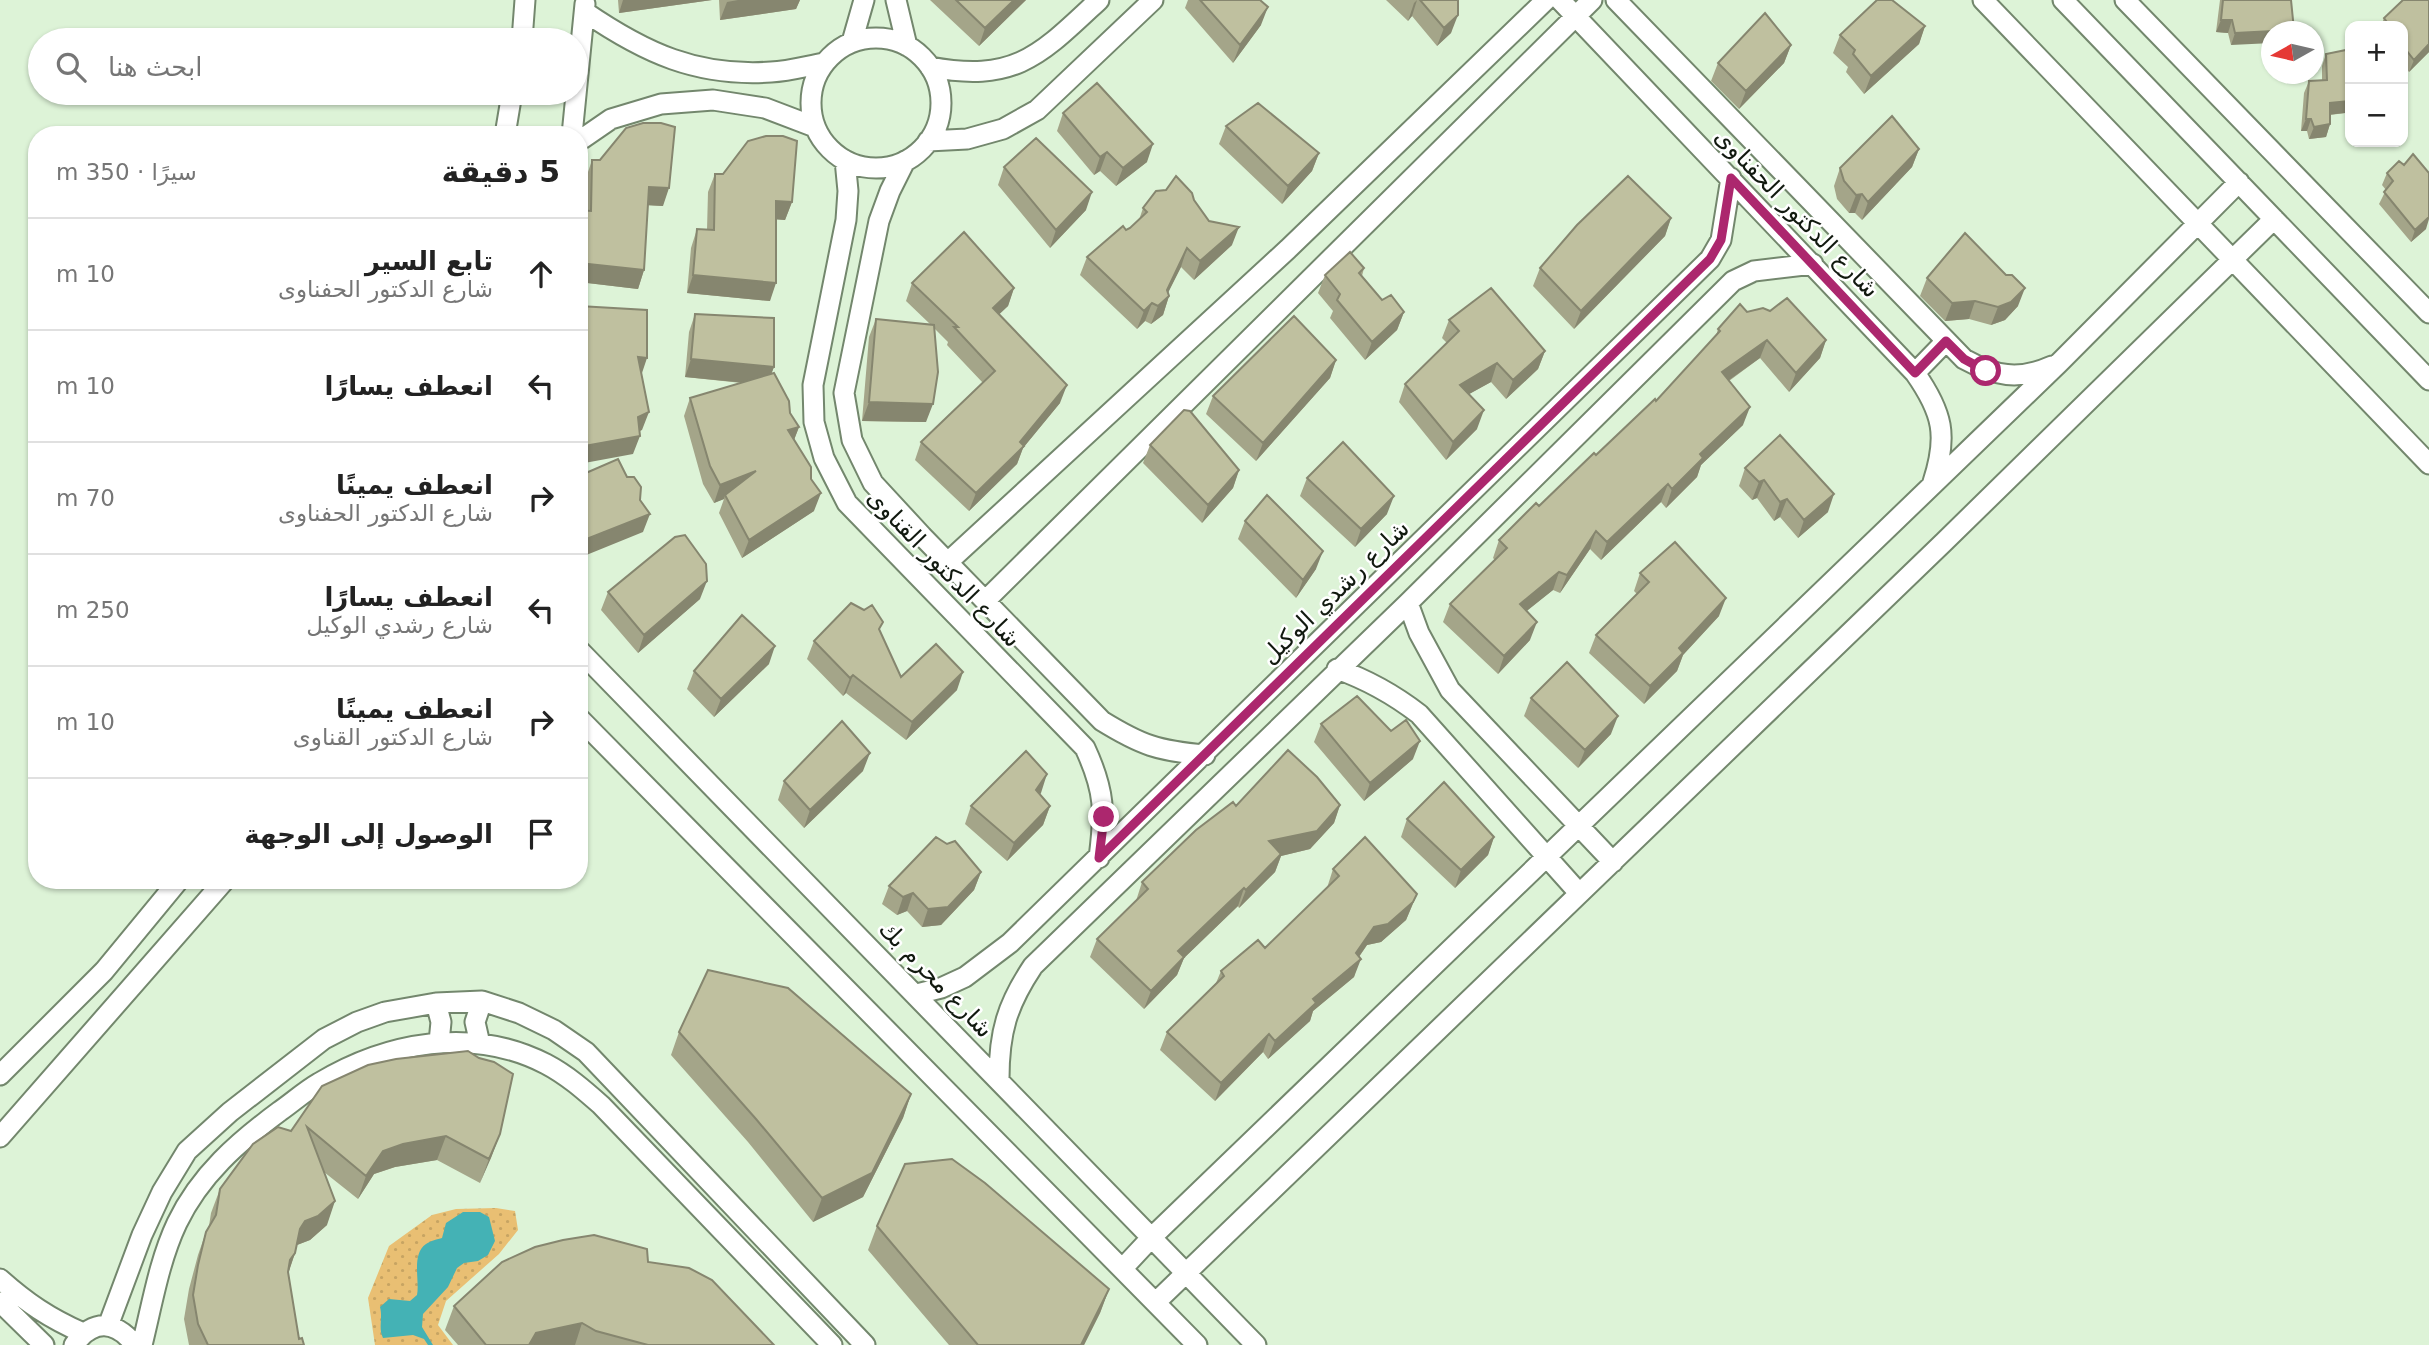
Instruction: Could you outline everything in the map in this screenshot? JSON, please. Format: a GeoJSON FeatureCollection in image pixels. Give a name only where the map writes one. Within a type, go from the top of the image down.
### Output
{"type":"FeatureCollection","features":[{"type":"Feature","properties":{"kind":"street"},"geometry":{"type":"LineString","coordinates":[[523,28],[524,0]]}},
{"type":"Feature","properties":{"kind":"street"},"geometry":{"type":"LineString","coordinates":[[852,42],[864,0]]}},
{"type":"Feature","properties":{"kind":"street"},"geometry":{"type":"LineString","coordinates":[[897,0],[907,46]]}},
{"type":"Feature","properties":{"kind":"street"},"geometry":{"type":"LineString","coordinates":[[930,67],[961,73],[983,72],[1023,62],[1050,46],[1099,0]]}},
{"type":"Feature","properties":{"kind":"street"},"geometry":{"type":"LineString","coordinates":[[928,141],[967,139],[1003,129],[1037,110],[1153,0]]}},
{"type":"Feature","properties":{"kind":"street"},"geometry":{"type":"LineString","coordinates":[[948,562],[1288,249],[1546,0]]}},
{"type":"Feature","properties":{"kind":"street","name":"شارع الدكتور الحفناوى"},"geometry":{"type":"LineString","coordinates":[[1560,0],[1915,373],[1932,398],[1941,427],[1941,457],[1932,486]]}},
{"type":"Feature","properties":{"kind":"street"},"geometry":{"type":"LineString","coordinates":[[985,601],[1592,0]]}},
{"type":"Feature","properties":{"kind":"street","name":"شارع الدكتور الحفناوى"},"geometry":{"type":"LineString","coordinates":[[1616,0],[1964,359],[1986,371],[2011,376],[2036,373],[2059,363]]}},
{"type":"Feature","properties":{"kind":"street"},"geometry":{"type":"LineString","coordinates":[[1983,0],[2429,464]]}},
{"type":"Feature","properties":{"kind":"street"},"geometry":{"type":"LineString","coordinates":[[2063,0],[2429,380]]}},
{"type":"Feature","properties":{"kind":"street"},"geometry":{"type":"LineString","coordinates":[[2125,0],[2429,313]]}},
{"type":"Feature","properties":{"kind":"street"},"geometry":{"type":"LineString","coordinates":[[585,6],[623,38],[670,60],[720,72],[772,72],[824,63]]}},
{"type":"Feature","properties":{"kind":"street"},"geometry":{"type":"LineString","coordinates":[[583,28],[585,6]]}},
{"type":"Feature","properties":{"kind":"street"},"geometry":{"type":"LineString","coordinates":[[872,38],[893,40],[907,46],[930,67],[938,85],[941,104],[938,124],[928,141],[905,161],[885,168],[864,167],[845,160],[827,146],[815,127],[811,105],[814,83],[824,63],[852,42],[872,38]]}},
{"type":"Feature","properties":{"kind":"street"},"geometry":{"type":"LineString","coordinates":[[588,135],[611,119],[661,104],[713,100],[765,108],[815,127]]}},
{"type":"Feature","properties":{"kind":"street"},"geometry":{"type":"LineString","coordinates":[[506,126],[510,105]]}},
{"type":"Feature","properties":{"kind":"street"},"geometry":{"type":"LineString","coordinates":[[573,126],[575,105]]}},
{"type":"Feature","properties":{"kind":"street","name":"شارع الدكتور القناوى"},"geometry":{"type":"LineString","coordinates":[[845,160],[848,191],[846,220],[813,385],[814,422],[824,458],[847,503],[1085,748],[1098,775],[1104,817],[1099,858]]}},
{"type":"Feature","properties":{"kind":"street","name":"شارع الدكتور القناوى"},"geometry":{"type":"LineString","coordinates":[[905,161],[879,221],[844,393],[852,440],[873,482],[922,536],[1102,720],[1133,740],[1168,752],[1205,755]]}},
{"type":"Feature","properties":{"kind":"street","name":"شارع رشدي الوكيل"},"geometry":{"type":"LineString","coordinates":[[917,994],[942,988],[965,978],[1010,943],[1710,259],[1721,240],[1731,178]]}},
{"type":"Feature","properties":{"kind":"street"},"geometry":{"type":"LineString","coordinates":[[1123,1268],[1578,825],[2059,363],[2239,182]]}},
{"type":"Feature","properties":{"kind":"street"},"geometry":{"type":"LineString","coordinates":[[1156,1302],[2234,261],[2274,219]]}},
{"type":"Feature","properties":{"kind":"street"},"geometry":{"type":"LineString","coordinates":[[999,1079],[999,1049],[1004,1021],[1016,993],[1033,967],[1408,603],[1732,281],[1754,271],[1813,264]]}},
{"type":"Feature","properties":{"kind":"street"},"geometry":{"type":"LineString","coordinates":[[1915,373],[1946,341]]}},
{"type":"Feature","properties":{"kind":"street"},"geometry":{"type":"LineString","coordinates":[[900,559],[922,536]]}},
{"type":"Feature","properties":{"kind":"street"},"geometry":{"type":"LineString","coordinates":[[1408,603],[1424,643],[1450,690],[1613,862]]}},
{"type":"Feature","properties":{"kind":"street","name":"شارع محرم بك"},"geometry":{"type":"LineString","coordinates":[[588,659],[917,994],[1256,1345]]}},
{"type":"Feature","properties":{"kind":"street"},"geometry":{"type":"LineString","coordinates":[[1337,669],[1367,680],[1419,714],[1579,893]]}},
{"type":"Feature","properties":{"kind":"street"},"geometry":{"type":"LineString","coordinates":[[588,727],[1197,1345]]}},
{"type":"Feature","properties":{"kind":"street"},"geometry":{"type":"LineString","coordinates":[[0,1075],[104,971],[172,889]]}},
{"type":"Feature","properties":{"kind":"street"},"geometry":{"type":"LineString","coordinates":[[0,1137],[217,889]]}},
{"type":"Feature","properties":{"kind":"street"},"geometry":{"type":"LineString","coordinates":[[1010,943],[1033,967]]}},
{"type":"Feature","properties":{"kind":"street"},"geometry":{"type":"LineString","coordinates":[[480,1044],[475,1022],[482,1002]]}},
{"type":"Feature","properties":{"kind":"street"},"geometry":{"type":"LineString","coordinates":[[108,1326],[142,1235],[162,1192],[187,1151],[230,1112],[324,1039],[357,1022],[385,1012],[436,1003],[482,1002],[519,1013],[554,1030],[586,1052],[865,1345]]}},
{"type":"Feature","properties":{"kind":"street"},"geometry":{"type":"LineString","coordinates":[[436,1003],[441,1022],[439,1042]]}},
{"type":"Feature","properties":{"kind":"street"},"geometry":{"type":"LineString","coordinates":[[142,1345],[160,1272],[177,1223],[204,1179],[239,1142],[317,1084],[358,1062],[402,1048],[439,1042],[480,1044],[514,1051],[546,1064],[575,1082],[601,1105],[832,1345]]}},
{"type":"Feature","properties":{"kind":"street"},"geometry":{"type":"LineString","coordinates":[[0,1279],[30,1306],[56,1321],[78,1339],[95,1327],[108,1326],[124,1332],[135,1345]]}},
{"type":"Feature","properties":{"kind":"street"},"geometry":{"type":"LineString","coordinates":[[0,1302],[44,1345]]}},
{"type":"Feature","properties":{"kind":"shaded area"},"geometry":{"type":"Polygon","coordinates":[[[496,1208],[515,1211],[518,1230],[499,1254],[446,1301],[438,1325],[453,1345],[375,1345],[368,1298],[389,1246],[432,1215],[456,1209],[496,1208]]]}},
{"type":"Feature","properties":{"kind":"water"},"geometry":{"type":"Polygon","coordinates":[[[463,1212],[480,1212],[489,1217],[495,1241],[488,1255],[457,1268],[448,1287],[423,1314],[422,1327],[433,1345],[428,1345],[424,1339],[413,1335],[383,1338],[380,1307],[389,1299],[410,1301],[417,1295],[417,1261],[421,1248],[442,1238],[446,1223],[463,1212]]]}},
{"type":"Feature","properties":{"kind":"building"},"geometry":{"type":"Polygon","coordinates":[[[956,0],[1014,0],[985,28],[956,0]]]}},
{"type":"Feature","properties":{"kind":"building"},"geometry":{"type":"Polygon","coordinates":[[[1200,0],[1260,0],[1268,7],[1240,45],[1200,0]]]}},
{"type":"Feature","properties":{"kind":"building"},"geometry":{"type":"Polygon","coordinates":[[[1420,0],[1458,0],[1458,15],[1444,28],[1420,0]]]}},
{"type":"Feature","properties":{"kind":"building"},"geometry":{"type":"Polygon","coordinates":[[[1877,0],[1892,0],[1925,26],[1871,76],[1853,54],[1855,50],[1840,35],[1877,0]]]}},
{"type":"Feature","properties":{"kind":"building"},"geometry":{"type":"Polygon","coordinates":[[[2223,0],[2291,0],[2293,21],[2261,21],[2261,32],[2235,33],[2232,20],[2221,20],[2223,0]]]}},
{"type":"Feature","properties":{"kind":"building"},"geometry":{"type":"Polygon","coordinates":[[[2403,0],[2429,0],[2429,44],[2414,60],[2408,52],[2408,21],[2386,21],[2384,18],[2403,0]]]}},
{"type":"Feature","properties":{"kind":"building"},"geometry":{"type":"Polygon","coordinates":[[[1765,13],[1791,45],[1746,91],[1718,63],[1765,13]]]}},
{"type":"Feature","properties":{"kind":"building"},"geometry":{"type":"Polygon","coordinates":[[[2345,50],[2345,102],[2330,103],[2330,124],[2314,127],[2311,119],[2306,119],[2309,84],[2324,84],[2324,80],[2327,80],[2326,54],[2345,50]]]}},
{"type":"Feature","properties":{"kind":"building"},"geometry":{"type":"Polygon","coordinates":[[[1097,83],[1153,144],[1123,168],[1107,152],[1100,157],[1063,113],[1097,83]]]}},
{"type":"Feature","properties":{"kind":"building"},"geometry":{"type":"Polygon","coordinates":[[[1258,103],[1319,153],[1288,186],[1226,126],[1258,103]]]}},
{"type":"Feature","properties":{"kind":"building"},"geometry":{"type":"Polygon","coordinates":[[[1892,116],[1919,149],[1868,202],[1862,194],[1856,195],[1844,181],[1840,168],[1892,116]]]}},
{"type":"Feature","properties":{"kind":"building"},"geometry":{"type":"Polygon","coordinates":[[[643,123],[661,123],[675,127],[669,188],[649,187],[644,270],[588,264],[592,160],[600,160],[626,128],[643,123]]]}},
{"type":"Feature","properties":{"kind":"building"},"geometry":{"type":"Polygon","coordinates":[[[766,136],[783,136],[797,141],[792,202],[776,201],[776,283],[693,275],[697,229],[714,230],[715,174],[723,174],[748,141],[766,136]]]}},
{"type":"Feature","properties":{"kind":"building"},"geometry":{"type":"Polygon","coordinates":[[[1036,138],[1092,192],[1056,230],[1004,167],[1036,138]]]}},
{"type":"Feature","properties":{"kind":"building"},"geometry":{"type":"Polygon","coordinates":[[[2413,154],[2429,173],[2429,217],[2415,230],[2384,192],[2393,181],[2387,173],[2399,161],[2404,165],[2413,154]]]}},
{"type":"Feature","properties":{"kind":"building"},"geometry":{"type":"Polygon","coordinates":[[[1176,176],[1192,193],[1209,221],[1239,227],[1200,261],[1187,248],[1167,290],[1169,296],[1158,306],[1152,303],[1144,311],[1087,257],[1123,226],[1126,230],[1130,228],[1147,212],[1143,208],[1156,191],[1166,190],[1176,176]]]}},
{"type":"Feature","properties":{"kind":"building"},"geometry":{"type":"Polygon","coordinates":[[[1628,176],[1671,218],[1581,311],[1540,268],[1577,225],[1628,176]]]}},
{"type":"Feature","properties":{"kind":"building"},"geometry":{"type":"Polygon","coordinates":[[[964,232],[1014,288],[993,308],[1067,385],[1020,442],[1024,446],[976,493],[921,442],[995,371],[954,327],[958,327],[912,283],[964,232]]]}},
{"type":"Feature","properties":{"kind":"building"},"geometry":{"type":"Polygon","coordinates":[[[1965,233],[2006,275],[2012,275],[2025,288],[2011,302],[1998,307],[1975,301],[1952,303],[1927,278],[1965,233]]]}},
{"type":"Feature","properties":{"kind":"building"},"geometry":{"type":"Polygon","coordinates":[[[1350,252],[1364,268],[1359,273],[1382,300],[1391,295],[1404,312],[1372,342],[1337,300],[1340,294],[1325,275],[1350,252]]]}},
{"type":"Feature","properties":{"kind":"building"},"geometry":{"type":"Polygon","coordinates":[[[1491,288],[1545,351],[1513,380],[1497,363],[1460,385],[1484,410],[1453,442],[1405,384],[1459,331],[1449,320],[1491,288]]]}},
{"type":"Feature","properties":{"kind":"building"},"geometry":{"type":"Polygon","coordinates":[[[1787,298],[1826,340],[1796,373],[1767,340],[1722,372],[1750,407],[1700,454],[1703,458],[1672,489],[1668,484],[1607,542],[1596,531],[1567,575],[1559,572],[1520,604],[1537,622],[1504,656],[1450,604],[1507,548],[1499,540],[1536,503],[1539,506],[1594,453],[1596,455],[1655,399],[1656,401],[1720,331],[1718,329],[1740,304],[1747,312],[1763,308],[1770,311],[1787,298]]]}},
{"type":"Feature","properties":{"kind":"building"},"geometry":{"type":"Polygon","coordinates":[[[588,307],[647,310],[647,358],[638,357],[649,412],[638,417],[640,436],[588,445],[588,307]]]}},
{"type":"Feature","properties":{"kind":"building"},"geometry":{"type":"Polygon","coordinates":[[[695,314],[774,318],[774,367],[691,359],[695,314]]]}},
{"type":"Feature","properties":{"kind":"building"},"geometry":{"type":"Polygon","coordinates":[[[1294,316],[1336,360],[1263,443],[1213,396],[1294,316]]]}},
{"type":"Feature","properties":{"kind":"building"},"geometry":{"type":"Polygon","coordinates":[[[876,319],[934,325],[938,372],[933,404],[869,402],[876,319]]]}},
{"type":"Feature","properties":{"kind":"building"},"geometry":{"type":"Polygon","coordinates":[[[774,373],[789,401],[790,413],[799,427],[788,430],[811,467],[811,479],[821,493],[749,540],[725,495],[756,471],[720,485],[710,466],[690,398],[774,373]]]}},
{"type":"Feature","properties":{"kind":"building"},"geometry":{"type":"Polygon","coordinates":[[[1184,410],[1190,411],[1239,470],[1208,505],[1150,445],[1184,410]]]}},
{"type":"Feature","properties":{"kind":"building"},"geometry":{"type":"Polygon","coordinates":[[[1780,435],[1834,494],[1804,520],[1787,499],[1780,502],[1764,480],[1759,482],[1745,468],[1780,435]]]}},
{"type":"Feature","properties":{"kind":"building"},"geometry":{"type":"Polygon","coordinates":[[[1343,442],[1394,496],[1361,529],[1307,478],[1343,442]]]}},
{"type":"Feature","properties":{"kind":"building"},"geometry":{"type":"Polygon","coordinates":[[[618,459],[627,477],[634,477],[641,487],[640,500],[650,514],[588,538],[588,472],[618,459]]]}},
{"type":"Feature","properties":{"kind":"building"},"geometry":{"type":"Polygon","coordinates":[[[1267,495],[1323,551],[1303,580],[1245,521],[1267,495]]]}},
{"type":"Feature","properties":{"kind":"building"},"geometry":{"type":"Polygon","coordinates":[[[685,535],[706,564],[707,581],[644,635],[608,592],[675,537],[685,535]]]}},
{"type":"Feature","properties":{"kind":"building"},"geometry":{"type":"Polygon","coordinates":[[[1675,542],[1726,598],[1679,648],[1683,653],[1650,686],[1596,635],[1649,582],[1640,573],[1675,542]]]}},
{"type":"Feature","properties":{"kind":"building"},"geometry":{"type":"Polygon","coordinates":[[[851,603],[864,610],[872,605],[883,622],[879,629],[901,677],[936,644],[963,672],[912,722],[853,675],[850,678],[814,641],[851,603]]]}},
{"type":"Feature","properties":{"kind":"building"},"geometry":{"type":"Polygon","coordinates":[[[742,615],[775,646],[721,699],[694,671],[742,615]]]}},
{"type":"Feature","properties":{"kind":"building"},"geometry":{"type":"Polygon","coordinates":[[[1567,662],[1618,716],[1585,750],[1531,698],[1567,662]]]}},
{"type":"Feature","properties":{"kind":"building"},"geometry":{"type":"Polygon","coordinates":[[[1357,696],[1391,731],[1406,720],[1420,741],[1370,783],[1321,724],[1357,696]]]}},
{"type":"Feature","properties":{"kind":"building"},"geometry":{"type":"Polygon","coordinates":[[[842,721],[870,753],[810,810],[784,781],[842,721]]]}},
{"type":"Feature","properties":{"kind":"building"},"geometry":{"type":"Polygon","coordinates":[[[1288,750],[1317,777],[1340,805],[1317,831],[1269,841],[1281,854],[1246,890],[1244,888],[1178,951],[1184,957],[1151,991],[1097,939],[1148,889],[1142,882],[1196,830],[1233,802],[1236,806],[1288,750]]]}},
{"type":"Feature","properties":{"kind":"building"},"geometry":{"type":"Polygon","coordinates":[[[1026,751],[1047,774],[1036,790],[1050,806],[1014,843],[971,806],[1026,751]]]}},
{"type":"Feature","properties":{"kind":"building"},"geometry":{"type":"Polygon","coordinates":[[[1444,782],[1494,837],[1461,870],[1407,819],[1444,782]]]}},
{"type":"Feature","properties":{"kind":"building"},"geometry":{"type":"Polygon","coordinates":[[[936,837],[947,844],[955,841],[981,872],[948,907],[928,909],[913,893],[903,897],[889,886],[936,837]]]}},
{"type":"Feature","properties":{"kind":"building"},"geometry":{"type":"Polygon","coordinates":[[[1365,837],[1417,894],[1413,902],[1388,924],[1374,927],[1356,953],[1361,959],[1313,999],[1316,1003],[1275,1041],[1269,1034],[1221,1083],[1167,1032],[1224,976],[1221,971],[1258,940],[1265,948],[1339,876],[1333,869],[1365,837]]]}},
{"type":"Feature","properties":{"kind":"building"},"geometry":{"type":"Polygon","coordinates":[[[708,970],[788,988],[911,1094],[872,1173],[822,1198],[679,1032],[708,970]]]}},
{"type":"Feature","properties":{"kind":"building"},"geometry":{"type":"Polygon","coordinates":[[[468,1051],[513,1074],[500,1134],[489,1159],[446,1136],[403,1144],[383,1151],[366,1176],[307,1127],[335,1201],[318,1216],[305,1221],[300,1229],[295,1253],[290,1260],[288,1272],[299,1339],[302,1338],[304,1345],[208,1345],[198,1324],[193,1295],[198,1265],[206,1232],[216,1215],[220,1189],[253,1144],[278,1127],[291,1131],[322,1086],[368,1065],[468,1051]]]}},
{"type":"Feature","properties":{"kind":"building"},"geometry":{"type":"Polygon","coordinates":[[[952,1159],[985,1183],[1109,1289],[1081,1345],[978,1345],[877,1226],[905,1164],[952,1159]]]}},
{"type":"Feature","properties":{"kind":"building"},"geometry":{"type":"Polygon","coordinates":[[[594,1235],[647,1249],[648,1262],[689,1268],[712,1280],[774,1345],[648,1345],[596,1331],[582,1323],[536,1333],[529,1345],[486,1345],[454,1306],[502,1262],[535,1247],[594,1235]]]}},
{"type":"Feature","properties":{"kind":"route"},"geometry":{"type":"LineString","coordinates":[[1104,817],[1099,858],[1710,259],[1721,240],[1731,178],[1915,373],[1946,341],[1964,359],[1986,371]]}}]}
